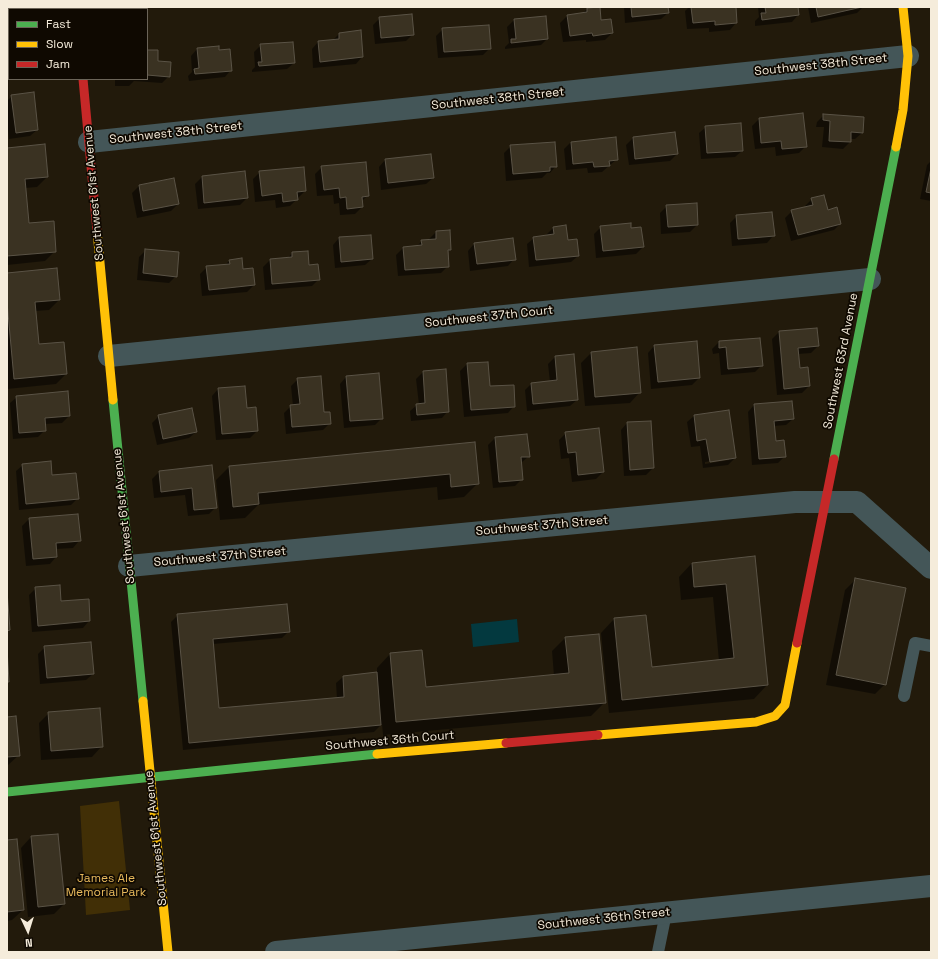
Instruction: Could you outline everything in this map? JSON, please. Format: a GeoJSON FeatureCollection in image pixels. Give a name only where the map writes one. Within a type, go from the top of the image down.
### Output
{"type":"FeatureCollection","features":[{"type":"Feature","properties":{"kind":"street","name":"Southwest 63rd Avenue"},"geometry":{"type":"LineString","coordinates":[[775,716],[785,705],[903,110],[908,56],[903,7]]}},
{"type":"Feature","properties":{"kind":"street","name":"Southwest 38th Street"},"geometry":{"type":"LineString","coordinates":[[89,142],[908,56]]}},
{"type":"Feature","properties":{"kind":"street","name":"Southwest 61st Avenue"},"geometry":{"type":"LineString","coordinates":[[83,80],[129,566],[168,952]]}},
{"type":"Feature","properties":{"kind":"street","name":"Southwest 37th Court"},"geometry":{"type":"LineString","coordinates":[[109,356],[870,279]]}},
{"type":"Feature","properties":{"kind":"street","name":"Southwest 37th Street"},"geometry":{"type":"LineString","coordinates":[[129,566],[787,503],[857,502],[931,568]]}},
{"type":"Feature","properties":{"kind":"street","name":"Southwest 36th Court"},"geometry":{"type":"LineString","coordinates":[[7,792],[391,752],[756,722],[775,716]]}},
{"type":"Feature","properties":{"kind":"street","name":"Southwest 36th Street"},"geometry":{"type":"LineString","coordinates":[[276,952],[931,886]]}},
{"type":"Feature","properties":{"kind":"lane"},"geometry":{"type":"LineString","coordinates":[[904,696],[915,643],[931,646]]}},
{"type":"Feature","properties":{"kind":"lane"},"geometry":{"type":"LineString","coordinates":[[658,952],[666,913]]}},
{"type":"Feature","properties":{"kind":"green space","name":"James Ale Memorial Park"},"geometry":{"type":"Polygon","coordinates":[[[119,801],[130,910],[86,915],[80,806],[119,801]]]}},
{"type":"Feature","properties":{"kind":"water"},"geometry":{"type":"Polygon","coordinates":[[[517,619],[519,642],[473,647],[471,624],[517,619]]]}},
{"type":"Feature","properties":{"kind":"building"},"geometry":{"type":"Polygon","coordinates":[[[600,7],[601,20],[611,19],[613,33],[593,36],[592,33],[570,36],[567,15],[587,12],[587,8],[600,7]]]}},
{"type":"Feature","properties":{"kind":"building"},"geometry":{"type":"Polygon","coordinates":[[[631,7],[668,7],[669,13],[632,17],[631,7]]]}},
{"type":"Feature","properties":{"kind":"building"},"geometry":{"type":"Polygon","coordinates":[[[691,7],[736,7],[737,23],[715,25],[715,21],[693,23],[691,7]]]}},
{"type":"Feature","properties":{"kind":"building"},"geometry":{"type":"Polygon","coordinates":[[[765,7],[798,7],[799,15],[762,20],[761,13],[766,13],[765,7]]]}},
{"type":"Feature","properties":{"kind":"building"},"geometry":{"type":"Polygon","coordinates":[[[816,7],[862,7],[818,17],[816,7]]]}},
{"type":"Feature","properties":{"kind":"building"},"geometry":{"type":"Polygon","coordinates":[[[412,14],[414,35],[381,38],[379,17],[412,14]]]}},
{"type":"Feature","properties":{"kind":"building"},"geometry":{"type":"Polygon","coordinates":[[[546,16],[548,39],[511,43],[511,39],[516,39],[514,19],[546,16]]]}},
{"type":"Feature","properties":{"kind":"building"},"geometry":{"type":"Polygon","coordinates":[[[7,24],[8,24],[8,52],[7,24]]]}},
{"type":"Feature","properties":{"kind":"building"},"geometry":{"type":"Polygon","coordinates":[[[489,25],[491,49],[444,52],[442,28],[489,25]]]}},
{"type":"Feature","properties":{"kind":"building"},"geometry":{"type":"Polygon","coordinates":[[[361,30],[363,57],[320,62],[318,41],[339,39],[339,33],[361,30]]]}},
{"type":"Feature","properties":{"kind":"building"},"geometry":{"type":"Polygon","coordinates":[[[293,42],[295,63],[259,66],[258,62],[262,62],[260,44],[293,42]]]}},
{"type":"Feature","properties":{"kind":"building"},"geometry":{"type":"Polygon","coordinates":[[[219,46],[219,50],[230,49],[232,71],[195,74],[194,69],[199,68],[197,48],[219,46]]]}},
{"type":"Feature","properties":{"kind":"building"},"geometry":{"type":"Polygon","coordinates":[[[148,50],[158,50],[158,61],[171,62],[170,77],[148,75],[148,50]]]}},
{"type":"Feature","properties":{"kind":"building"},"geometry":{"type":"Polygon","coordinates":[[[34,92],[38,130],[16,133],[11,95],[34,92]]]}},
{"type":"Feature","properties":{"kind":"building"},"geometry":{"type":"Polygon","coordinates":[[[803,113],[807,147],[782,149],[781,141],[761,143],[759,118],[803,113]]]}},
{"type":"Feature","properties":{"kind":"building"},"geometry":{"type":"Polygon","coordinates":[[[823,114],[864,117],[863,133],[851,132],[851,142],[829,141],[830,121],[823,120],[823,114]]]}},
{"type":"Feature","properties":{"kind":"building"},"geometry":{"type":"Polygon","coordinates":[[[741,123],[743,151],[707,153],[705,126],[741,123]]]}},
{"type":"Feature","properties":{"kind":"building"},"geometry":{"type":"Polygon","coordinates":[[[675,132],[678,154],[635,159],[633,137],[675,132]]]}},
{"type":"Feature","properties":{"kind":"building"},"geometry":{"type":"Polygon","coordinates":[[[616,137],[618,160],[609,161],[610,166],[594,167],[593,162],[573,164],[571,142],[616,137]]]}},
{"type":"Feature","properties":{"kind":"building"},"geometry":{"type":"Polygon","coordinates":[[[555,142],[557,167],[550,167],[550,171],[513,174],[510,145],[555,142]]]}},
{"type":"Feature","properties":{"kind":"building"},"geometry":{"type":"Polygon","coordinates":[[[45,144],[48,177],[25,179],[29,223],[54,221],[56,252],[7,256],[7,148],[45,144]]]}},
{"type":"Feature","properties":{"kind":"building"},"geometry":{"type":"Polygon","coordinates":[[[431,154],[434,178],[388,183],[385,159],[431,154]]]}},
{"type":"Feature","properties":{"kind":"building"},"geometry":{"type":"Polygon","coordinates":[[[366,162],[369,196],[362,197],[363,207],[347,209],[346,197],[340,198],[339,188],[324,190],[321,166],[366,162]]]}},
{"type":"Feature","properties":{"kind":"building"},"geometry":{"type":"Polygon","coordinates":[[[304,167],[306,191],[297,192],[298,200],[283,202],[282,193],[262,196],[259,171],[304,167]]]}},
{"type":"Feature","properties":{"kind":"building"},"geometry":{"type":"Polygon","coordinates":[[[931,168],[931,193],[926,192],[931,168]]]}},
{"type":"Feature","properties":{"kind":"building"},"geometry":{"type":"Polygon","coordinates":[[[245,171],[248,198],[204,203],[202,176],[245,171]]]}},
{"type":"Feature","properties":{"kind":"building"},"geometry":{"type":"Polygon","coordinates":[[[174,178],[179,204],[143,211],[139,185],[174,178]]]}},
{"type":"Feature","properties":{"kind":"building"},"geometry":{"type":"Polygon","coordinates":[[[824,195],[828,210],[837,207],[841,224],[798,235],[791,210],[813,205],[811,198],[824,195]]]}},
{"type":"Feature","properties":{"kind":"building"},"geometry":{"type":"Polygon","coordinates":[[[697,203],[698,225],[668,227],[666,205],[697,203]]]}},
{"type":"Feature","properties":{"kind":"building"},"geometry":{"type":"Polygon","coordinates":[[[772,212],[775,236],[738,239],[736,215],[772,212]]]}},
{"type":"Feature","properties":{"kind":"building"},"geometry":{"type":"Polygon","coordinates":[[[631,223],[631,228],[641,227],[644,247],[603,251],[600,226],[631,223]]]}},
{"type":"Feature","properties":{"kind":"building"},"geometry":{"type":"Polygon","coordinates":[[[566,225],[568,240],[577,239],[579,256],[536,260],[533,237],[554,234],[553,227],[566,225]]]}},
{"type":"Feature","properties":{"kind":"building"},"geometry":{"type":"Polygon","coordinates":[[[450,230],[451,250],[448,250],[449,267],[405,270],[403,247],[422,245],[421,240],[436,239],[436,231],[450,230]]]}},
{"type":"Feature","properties":{"kind":"building"},"geometry":{"type":"Polygon","coordinates":[[[371,235],[373,259],[341,262],[339,237],[371,235]]]}},
{"type":"Feature","properties":{"kind":"building"},"geometry":{"type":"Polygon","coordinates":[[[513,238],[516,260],[477,264],[474,243],[513,238]]]}},
{"type":"Feature","properties":{"kind":"building"},"geometry":{"type":"Polygon","coordinates":[[[145,249],[179,252],[177,277],[143,273],[145,249]]]}},
{"type":"Feature","properties":{"kind":"building"},"geometry":{"type":"Polygon","coordinates":[[[308,251],[309,265],[318,264],[320,280],[272,284],[270,259],[292,257],[292,252],[308,251]]]}},
{"type":"Feature","properties":{"kind":"building"},"geometry":{"type":"Polygon","coordinates":[[[242,258],[243,269],[253,268],[255,285],[209,290],[206,266],[230,264],[229,260],[242,258]]]}},
{"type":"Feature","properties":{"kind":"building"},"geometry":{"type":"Polygon","coordinates":[[[57,268],[60,300],[35,302],[39,344],[64,342],[67,374],[14,379],[7,302],[7,273],[57,268]]]}},
{"type":"Feature","properties":{"kind":"building"},"geometry":{"type":"Polygon","coordinates":[[[817,328],[819,346],[798,348],[800,368],[808,367],[810,386],[784,389],[779,331],[817,328]]]}},
{"type":"Feature","properties":{"kind":"building"},"geometry":{"type":"Polygon","coordinates":[[[760,338],[763,366],[728,369],[726,347],[719,348],[719,341],[760,338]]]}},
{"type":"Feature","properties":{"kind":"building"},"geometry":{"type":"Polygon","coordinates":[[[697,341],[700,378],[658,382],[654,345],[697,341]]]}},
{"type":"Feature","properties":{"kind":"building"},"geometry":{"type":"Polygon","coordinates":[[[637,347],[641,393],[595,397],[591,352],[637,347]]]}},
{"type":"Feature","properties":{"kind":"building"},"geometry":{"type":"Polygon","coordinates":[[[574,354],[578,400],[533,404],[531,383],[557,380],[555,356],[574,354]]]}},
{"type":"Feature","properties":{"kind":"building"},"geometry":{"type":"Polygon","coordinates":[[[488,362],[490,386],[514,385],[515,407],[471,410],[467,363],[488,362]]]}},
{"type":"Feature","properties":{"kind":"building"},"geometry":{"type":"Polygon","coordinates":[[[446,369],[449,412],[417,415],[416,404],[425,403],[423,371],[446,369]]]}},
{"type":"Feature","properties":{"kind":"building"},"geometry":{"type":"Polygon","coordinates":[[[379,373],[383,419],[350,421],[346,376],[379,373]]]}},
{"type":"Feature","properties":{"kind":"building"},"geometry":{"type":"Polygon","coordinates":[[[321,376],[324,412],[330,412],[331,424],[292,427],[290,405],[300,404],[297,378],[321,376]]]}},
{"type":"Feature","properties":{"kind":"building"},"geometry":{"type":"Polygon","coordinates":[[[245,386],[247,408],[256,407],[258,431],[222,434],[218,388],[245,386]]]}},
{"type":"Feature","properties":{"kind":"building"},"geometry":{"type":"Polygon","coordinates":[[[68,391],[70,416],[45,418],[46,431],[19,433],[16,396],[68,391]]]}},
{"type":"Feature","properties":{"kind":"building"},"geometry":{"type":"Polygon","coordinates":[[[792,401],[794,419],[774,421],[776,441],[784,440],[786,457],[759,459],[754,404],[792,401]]]}},
{"type":"Feature","properties":{"kind":"building"},"geometry":{"type":"Polygon","coordinates":[[[192,408],[197,432],[163,439],[158,415],[192,408]]]}},
{"type":"Feature","properties":{"kind":"building"},"geometry":{"type":"Polygon","coordinates":[[[729,410],[736,458],[710,462],[706,439],[697,441],[694,415],[729,410]]]}},
{"type":"Feature","properties":{"kind":"building"},"geometry":{"type":"Polygon","coordinates":[[[651,421],[654,468],[630,470],[627,422],[651,421]]]}},
{"type":"Feature","properties":{"kind":"building"},"geometry":{"type":"Polygon","coordinates":[[[599,428],[604,472],[578,475],[576,452],[568,453],[565,432],[599,428]]]}},
{"type":"Feature","properties":{"kind":"building"},"geometry":{"type":"Polygon","coordinates":[[[527,434],[530,457],[521,457],[523,480],[499,482],[495,437],[527,434]]]}},
{"type":"Feature","properties":{"kind":"building"},"geometry":{"type":"Polygon","coordinates":[[[475,442],[479,484],[451,487],[450,474],[258,493],[259,504],[233,507],[229,466],[475,442]]]}},
{"type":"Feature","properties":{"kind":"building"},"geometry":{"type":"Polygon","coordinates":[[[51,461],[52,475],[76,473],[79,499],[26,504],[22,464],[51,461]]]}},
{"type":"Feature","properties":{"kind":"building"},"geometry":{"type":"Polygon","coordinates":[[[212,465],[217,508],[194,510],[192,488],[161,492],[159,471],[212,465]]]}},
{"type":"Feature","properties":{"kind":"building"},"geometry":{"type":"Polygon","coordinates":[[[78,514],[81,541],[56,543],[57,557],[33,559],[29,518],[78,514]]]}},
{"type":"Feature","properties":{"kind":"building"},"geometry":{"type":"Polygon","coordinates":[[[755,556],[768,685],[622,700],[614,618],[646,615],[652,667],[734,658],[726,584],[694,587],[692,563],[755,556]]]}},
{"type":"Feature","properties":{"kind":"building"},"geometry":{"type":"Polygon","coordinates":[[[855,578],[906,588],[886,685],[836,675],[855,578]]]}},
{"type":"Feature","properties":{"kind":"building"},"geometry":{"type":"Polygon","coordinates":[[[60,585],[61,601],[89,599],[90,621],[38,626],[35,587],[60,585]]]}},
{"type":"Feature","properties":{"kind":"building"},"geometry":{"type":"Polygon","coordinates":[[[7,591],[10,630],[7,631],[7,591]]]}},
{"type":"Feature","properties":{"kind":"building"},"geometry":{"type":"Polygon","coordinates":[[[287,604],[290,632],[213,639],[219,708],[344,697],[343,676],[377,672],[381,725],[189,743],[177,614],[287,604]]]}},
{"type":"Feature","properties":{"kind":"building"},"geometry":{"type":"Polygon","coordinates":[[[599,634],[606,703],[396,722],[390,653],[422,650],[426,687],[569,673],[565,637],[599,634]]]}},
{"type":"Feature","properties":{"kind":"building"},"geometry":{"type":"Polygon","coordinates":[[[91,642],[94,674],[47,678],[44,646],[91,642]]]}},
{"type":"Feature","properties":{"kind":"building"},"geometry":{"type":"Polygon","coordinates":[[[7,648],[9,682],[7,682],[7,648]]]}},
{"type":"Feature","properties":{"kind":"building"},"geometry":{"type":"Polygon","coordinates":[[[100,708],[103,747],[51,751],[48,712],[100,708]]]}},
{"type":"Feature","properties":{"kind":"building"},"geometry":{"type":"Polygon","coordinates":[[[16,716],[20,756],[7,757],[7,717],[16,716]]]}},
{"type":"Feature","properties":{"kind":"building"},"geometry":{"type":"Polygon","coordinates":[[[58,834],[65,904],[38,907],[31,836],[58,834]]]}},
{"type":"Feature","properties":{"kind":"building"},"geometry":{"type":"Polygon","coordinates":[[[17,839],[24,910],[7,912],[7,840],[17,839]]]}},
{"type":"Feature","properties":{"kind":"traffic: fast"},"geometry":{"type":"LineString","coordinates":[[834,459],[896,147]]}},
{"type":"Feature","properties":{"kind":"traffic: fast"},"geometry":{"type":"LineString","coordinates":[[113,400],[143,701]]}},
{"type":"Feature","properties":{"kind":"traffic: fast"},"geometry":{"type":"LineString","coordinates":[[7,792],[377,754]]}},
{"type":"Feature","properties":{"kind":"traffic: slow"},"geometry":{"type":"LineString","coordinates":[[896,147],[903,110],[908,56],[903,7]]}},
{"type":"Feature","properties":{"kind":"traffic: slow"},"geometry":{"type":"LineString","coordinates":[[97,231],[113,400]]}},
{"type":"Feature","properties":{"kind":"traffic: slow"},"geometry":{"type":"LineString","coordinates":[[598,735],[756,722],[775,716],[785,705],[797,643]]}},
{"type":"Feature","properties":{"kind":"traffic: slow"},"geometry":{"type":"LineString","coordinates":[[143,701],[168,952]]}},
{"type":"Feature","properties":{"kind":"traffic: slow"},"geometry":{"type":"LineString","coordinates":[[377,754],[506,743]]}},
{"type":"Feature","properties":{"kind":"traffic: jam"},"geometry":{"type":"LineString","coordinates":[[83,80],[97,231]]}},
{"type":"Feature","properties":{"kind":"traffic: jam"},"geometry":{"type":"LineString","coordinates":[[797,643],[834,459]]}},
{"type":"Feature","properties":{"kind":"traffic: jam"},"geometry":{"type":"LineString","coordinates":[[506,743],[598,735]]}}]}
